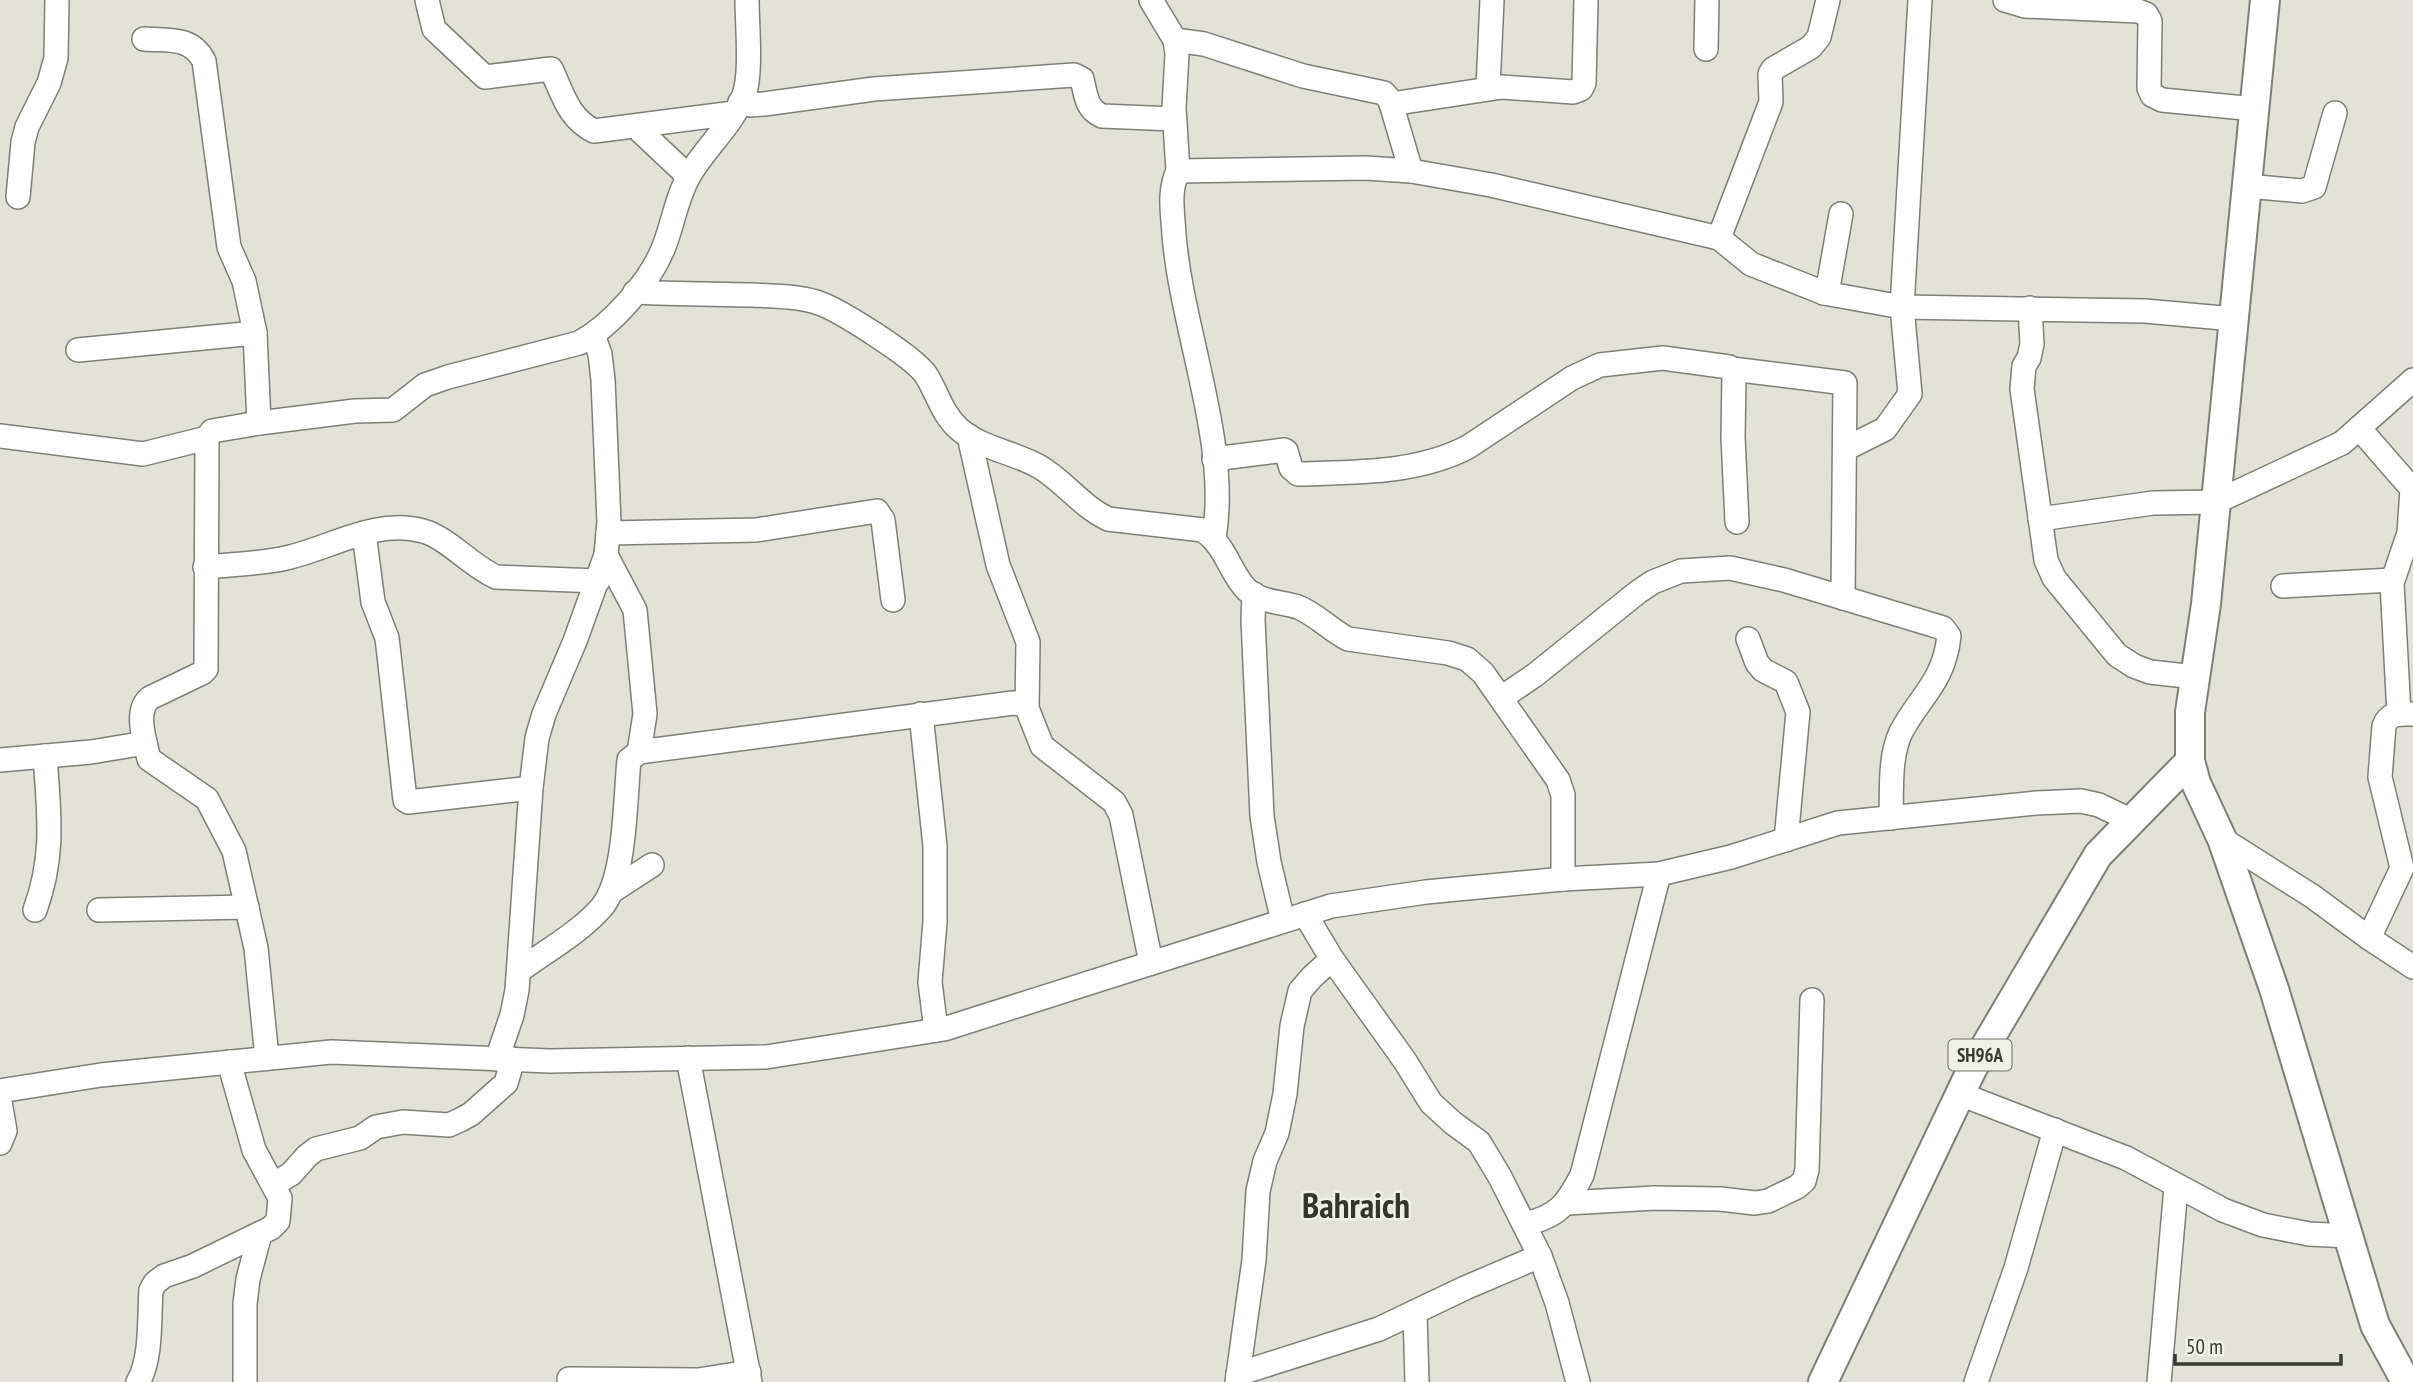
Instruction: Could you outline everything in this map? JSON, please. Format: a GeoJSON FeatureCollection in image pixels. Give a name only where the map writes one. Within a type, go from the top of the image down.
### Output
{"type":"FeatureCollection","features":[{"type":"Feature","properties":{"kind":"main road"},"geometry":{"type":"LineString","coordinates":[[2265,0],[2206,604],[2190,712],[2190,761],[2196,783],[2222,839],[2274,989],[2375,1325],[2406,1382]]}},
{"type":"Feature","properties":{"kind":"main road","name":"SH96A"},"geometry":{"type":"LineString","coordinates":[[1823,1382],[1972,1069],[2098,855],[2190,761]]}},
{"type":"Feature","properties":{"kind":"street"},"geometry":{"type":"LineString","coordinates":[[18,197],[27,127],[49,83],[56,58],[57,0]]}},
{"type":"Feature","properties":{"kind":"street"},"geometry":{"type":"LineString","coordinates":[[427,0],[434,29],[485,77],[551,69],[580,124],[594,131],[636,127],[750,104],[874,89],[1074,75],[1082,79],[1088,105],[1102,116],[1174,119]]}},
{"type":"Feature","properties":{"kind":"street"},"geometry":{"type":"LineString","coordinates":[[267,1058],[256,948],[234,851],[207,799],[149,759],[145,743],[142,711],[145,703],[202,674],[206,669],[207,438],[212,431],[259,423],[355,411],[393,410],[425,385],[579,342],[593,335],[652,271],[664,247],[688,176],[737,107],[747,77],[747,0]]}},
{"type":"Feature","properties":{"kind":"street"},"geometry":{"type":"LineString","coordinates":[[1151,0],[1175,40],[1177,54],[1174,119],[1178,172],[1172,183],[1171,195],[1183,303],[1210,429],[1219,498],[1214,538]]}},
{"type":"Feature","properties":{"kind":"street"},"geometry":{"type":"LineString","coordinates":[[1488,88],[1492,0]]}},
{"type":"Feature","properties":{"kind":"street"},"geometry":{"type":"LineString","coordinates":[[1391,104],[1488,88],[1516,87],[1573,92],[1581,89],[1584,83],[1586,0]]}},
{"type":"Feature","properties":{"kind":"street"},"geometry":{"type":"LineString","coordinates":[[1706,49],[1707,0]]}},
{"type":"Feature","properties":{"kind":"street"},"geometry":{"type":"LineString","coordinates":[[1719,238],[1770,102],[1770,74],[1773,69],[1811,47],[1819,37],[1828,0]]}},
{"type":"Feature","properties":{"kind":"street"},"geometry":{"type":"LineString","coordinates":[[1845,449],[1885,429],[1910,394],[1902,307],[1920,0]]}},
{"type":"Feature","properties":{"kind":"street"},"geometry":{"type":"LineString","coordinates":[[2005,0],[2025,6],[2138,11],[2146,14],[2150,20],[2148,88],[2152,95],[2162,100],[2255,109]]}},
{"type":"Feature","properties":{"kind":"street"},"geometry":{"type":"LineString","coordinates":[[144,39],[192,45],[204,61],[229,247],[244,281],[255,332],[259,423]]}},
{"type":"Feature","properties":{"kind":"street"},"geometry":{"type":"LineString","coordinates":[[1175,40],[1204,44],[1303,76],[1384,93],[1391,104],[1411,171]]}},
{"type":"Feature","properties":{"kind":"street"},"geometry":{"type":"LineString","coordinates":[[2247,186],[2302,191],[2314,187],[2335,113]]}},
{"type":"Feature","properties":{"kind":"street"},"geometry":{"type":"LineString","coordinates":[[636,127],[688,176]]}},
{"type":"Feature","properties":{"kind":"street"},"geometry":{"type":"LineString","coordinates":[[1178,172],[1366,167],[1411,171],[1491,185],[1719,238],[1751,264],[1824,293],[1902,307],[2145,311],[2234,318]]}},
{"type":"Feature","properties":{"kind":"street"},"geometry":{"type":"LineString","coordinates":[[1824,293],[1829,282],[1841,214]]}},
{"type":"Feature","properties":{"kind":"street"},"geometry":{"type":"LineString","coordinates":[[635,292],[792,297],[818,302],[913,361],[925,374],[945,415],[969,436],[979,443],[1027,460],[1043,469],[1087,507],[1108,519],[1188,526],[1203,530],[1214,538],[1241,583],[1254,594],[1307,611],[1335,633],[1348,639],[1448,653],[1467,659],[1483,673],[1558,780],[1563,795],[1563,879]]}},
{"type":"Feature","properties":{"kind":"street"},"geometry":{"type":"LineString","coordinates":[[2030,308],[2032,344],[2024,366],[2022,389],[2046,560],[2054,578],[2117,655],[2150,672],[2195,677]]}},
{"type":"Feature","properties":{"kind":"street"},"geometry":{"type":"LineString","coordinates":[[78,350],[255,332]]}},
{"type":"Feature","properties":{"kind":"street"},"geometry":{"type":"LineString","coordinates":[[274,1184],[291,1174],[316,1149],[360,1138],[376,1127],[402,1122],[450,1125],[471,1114],[506,1083],[510,1073],[505,1059],[519,971],[531,788],[537,738],[544,714],[598,581],[607,544],[603,380],[600,354],[593,335]]}},
{"type":"Feature","properties":{"kind":"street"},"geometry":{"type":"LineString","coordinates":[[1214,459],[1284,450],[1291,468],[1297,474],[1385,471],[1450,457],[1572,378],[1600,365],[1663,358],[1845,383],[1843,598]]}},
{"type":"Feature","properties":{"kind":"street"},"geometry":{"type":"LineString","coordinates":[[1732,369],[1737,522]]}},
{"type":"Feature","properties":{"kind":"street"},"geometry":{"type":"LineString","coordinates":[[2040,519],[2152,503],[2216,502],[2342,443],[2413,380]]}},
{"type":"Feature","properties":{"kind":"street"},"geometry":{"type":"LineString","coordinates":[[2359,428],[2413,489],[2409,533],[2392,580],[2406,714],[2389,717],[2384,726],[2380,777],[2406,858],[2401,874],[2369,938]]}},
{"type":"Feature","properties":{"kind":"street"},"geometry":{"type":"LineString","coordinates":[[0,436],[143,454],[207,438]]}},
{"type":"Feature","properties":{"kind":"street"},"geometry":{"type":"LineString","coordinates":[[969,436],[998,565],[1028,642],[1027,708],[1042,746],[1105,793],[1121,815],[1151,964]]}},
{"type":"Feature","properties":{"kind":"street"},"geometry":{"type":"LineString","coordinates":[[607,544],[756,530],[877,511],[883,520],[893,600]]}},
{"type":"Feature","properties":{"kind":"street"},"geometry":{"type":"LineString","coordinates":[[205,567],[287,558],[364,533],[407,528],[426,532],[496,577],[598,581]]}},
{"type":"Feature","properties":{"kind":"street"},"geometry":{"type":"LineString","coordinates":[[364,533],[373,602],[387,638],[390,655],[405,800],[408,802],[531,788]]}},
{"type":"Feature","properties":{"kind":"street"},"geometry":{"type":"LineString","coordinates":[[607,544],[635,610],[645,714],[639,752]]}},
{"type":"Feature","properties":{"kind":"street"},"geometry":{"type":"LineString","coordinates":[[1501,698],[1535,675],[1653,582],[1681,571],[1731,568],[1784,580],[1943,628],[1949,636],[1939,677],[1896,744],[1891,818]]}},
{"type":"Feature","properties":{"kind":"street"},"geometry":{"type":"LineString","coordinates":[[2283,586],[2392,580]]}},
{"type":"Feature","properties":{"kind":"street"},"geometry":{"type":"LineString","coordinates":[[1254,594],[1262,816],[1269,862],[1283,921]]}},
{"type":"Feature","properties":{"kind":"street"},"geometry":{"type":"LineString","coordinates":[[1748,639],[1756,663],[1763,670],[1786,682],[1798,712],[1786,840]]}},
{"type":"Feature","properties":{"kind":"street"},"geometry":{"type":"LineString","coordinates":[[519,971],[584,922],[601,907],[612,891],[620,859],[629,760],[639,752],[1013,703],[1027,708]]}},
{"type":"Feature","properties":{"kind":"street"},"geometry":{"type":"LineString","coordinates":[[921,714],[935,846],[935,922],[930,982],[936,1030]]}},
{"type":"Feature","properties":{"kind":"street"},"geometry":{"type":"LineString","coordinates":[[0,760],[145,743]]}},
{"type":"Feature","properties":{"kind":"street"},"geometry":{"type":"LineString","coordinates":[[35,911],[49,859],[50,823],[45,756]]}},
{"type":"Feature","properties":{"kind":"street"},"geometry":{"type":"LineString","coordinates":[[0,1091],[102,1075],[331,1052],[551,1061],[766,1057],[936,1030],[1331,906],[1426,892],[1563,879],[1659,874],[1731,857],[1838,823],[2081,801],[2099,805],[2132,821]]}},
{"type":"Feature","properties":{"kind":"street"},"geometry":{"type":"LineString","coordinates":[[2222,839],[2312,896],[2413,967]]}},
{"type":"Feature","properties":{"kind":"street"},"geometry":{"type":"LineString","coordinates":[[612,891],[652,865]]}},
{"type":"Feature","properties":{"kind":"street"},"geometry":{"type":"LineString","coordinates":[[1524,1224],[1541,1221],[1567,1203],[1582,1175],[1659,874]]}},
{"type":"Feature","properties":{"kind":"street"},"geometry":{"type":"LineString","coordinates":[[99,910],[247,907]]}},
{"type":"Feature","properties":{"kind":"street"},"geometry":{"type":"LineString","coordinates":[[1305,914],[1332,959],[1431,1102],[1479,1142],[1500,1177],[1540,1256],[1557,1303],[1578,1382]]}},
{"type":"Feature","properties":{"kind":"street"},"geometry":{"type":"LineString","coordinates":[[1305,914],[1312,977]]}},
{"type":"Feature","properties":{"kind":"street"},"geometry":{"type":"LineString","coordinates":[[1332,959],[1300,991],[1292,1026],[1285,1094],[1277,1133],[1265,1161],[1258,1191],[1254,1260],[1238,1378],[1379,1329],[1540,1256]]}},
{"type":"Feature","properties":{"kind":"street"},"geometry":{"type":"LineString","coordinates":[[1567,1203],[1654,1198],[1720,1199],[1755,1203],[1768,1201],[1797,1187],[1804,1181],[1807,1170],[1812,1000]]}},
{"type":"Feature","properties":{"kind":"street"},"geometry":{"type":"LineString","coordinates":[[569,1379],[698,1380],[750,1377],[688,1058]]}},
{"type":"Feature","properties":{"kind":"street"},"geometry":{"type":"LineString","coordinates":[[138,1382],[146,1358],[151,1290],[155,1283],[164,1276],[193,1266],[260,1234],[278,1222],[280,1198],[254,1150],[229,1062]]}},
{"type":"Feature","properties":{"kind":"street"},"geometry":{"type":"LineString","coordinates":[[1960,1094],[2126,1158],[2223,1210],[2263,1225],[2309,1234],[2349,1236]]}},
{"type":"Feature","properties":{"kind":"street"},"geometry":{"type":"LineString","coordinates":[[0,1102],[5,1131],[0,1143]]}},
{"type":"Feature","properties":{"kind":"street"},"geometry":{"type":"LineString","coordinates":[[1976,1382],[2016,1268],[2055,1130]]}},
{"type":"Feature","properties":{"kind":"street"},"geometry":{"type":"LineString","coordinates":[[2159,1382],[2176,1187]]}},
{"type":"Feature","properties":{"kind":"street"},"geometry":{"type":"LineString","coordinates":[[245,1382],[245,1304],[248,1279],[260,1234]]}},
{"type":"Feature","properties":{"kind":"street"},"geometry":{"type":"LineString","coordinates":[[1415,1312],[1417,1382]]}},
{"type":"Feature","properties":{"kind":"district","name":"Bahraich"},"geometry":{"type":"Point","coordinates":[1356,1206]}}]}
